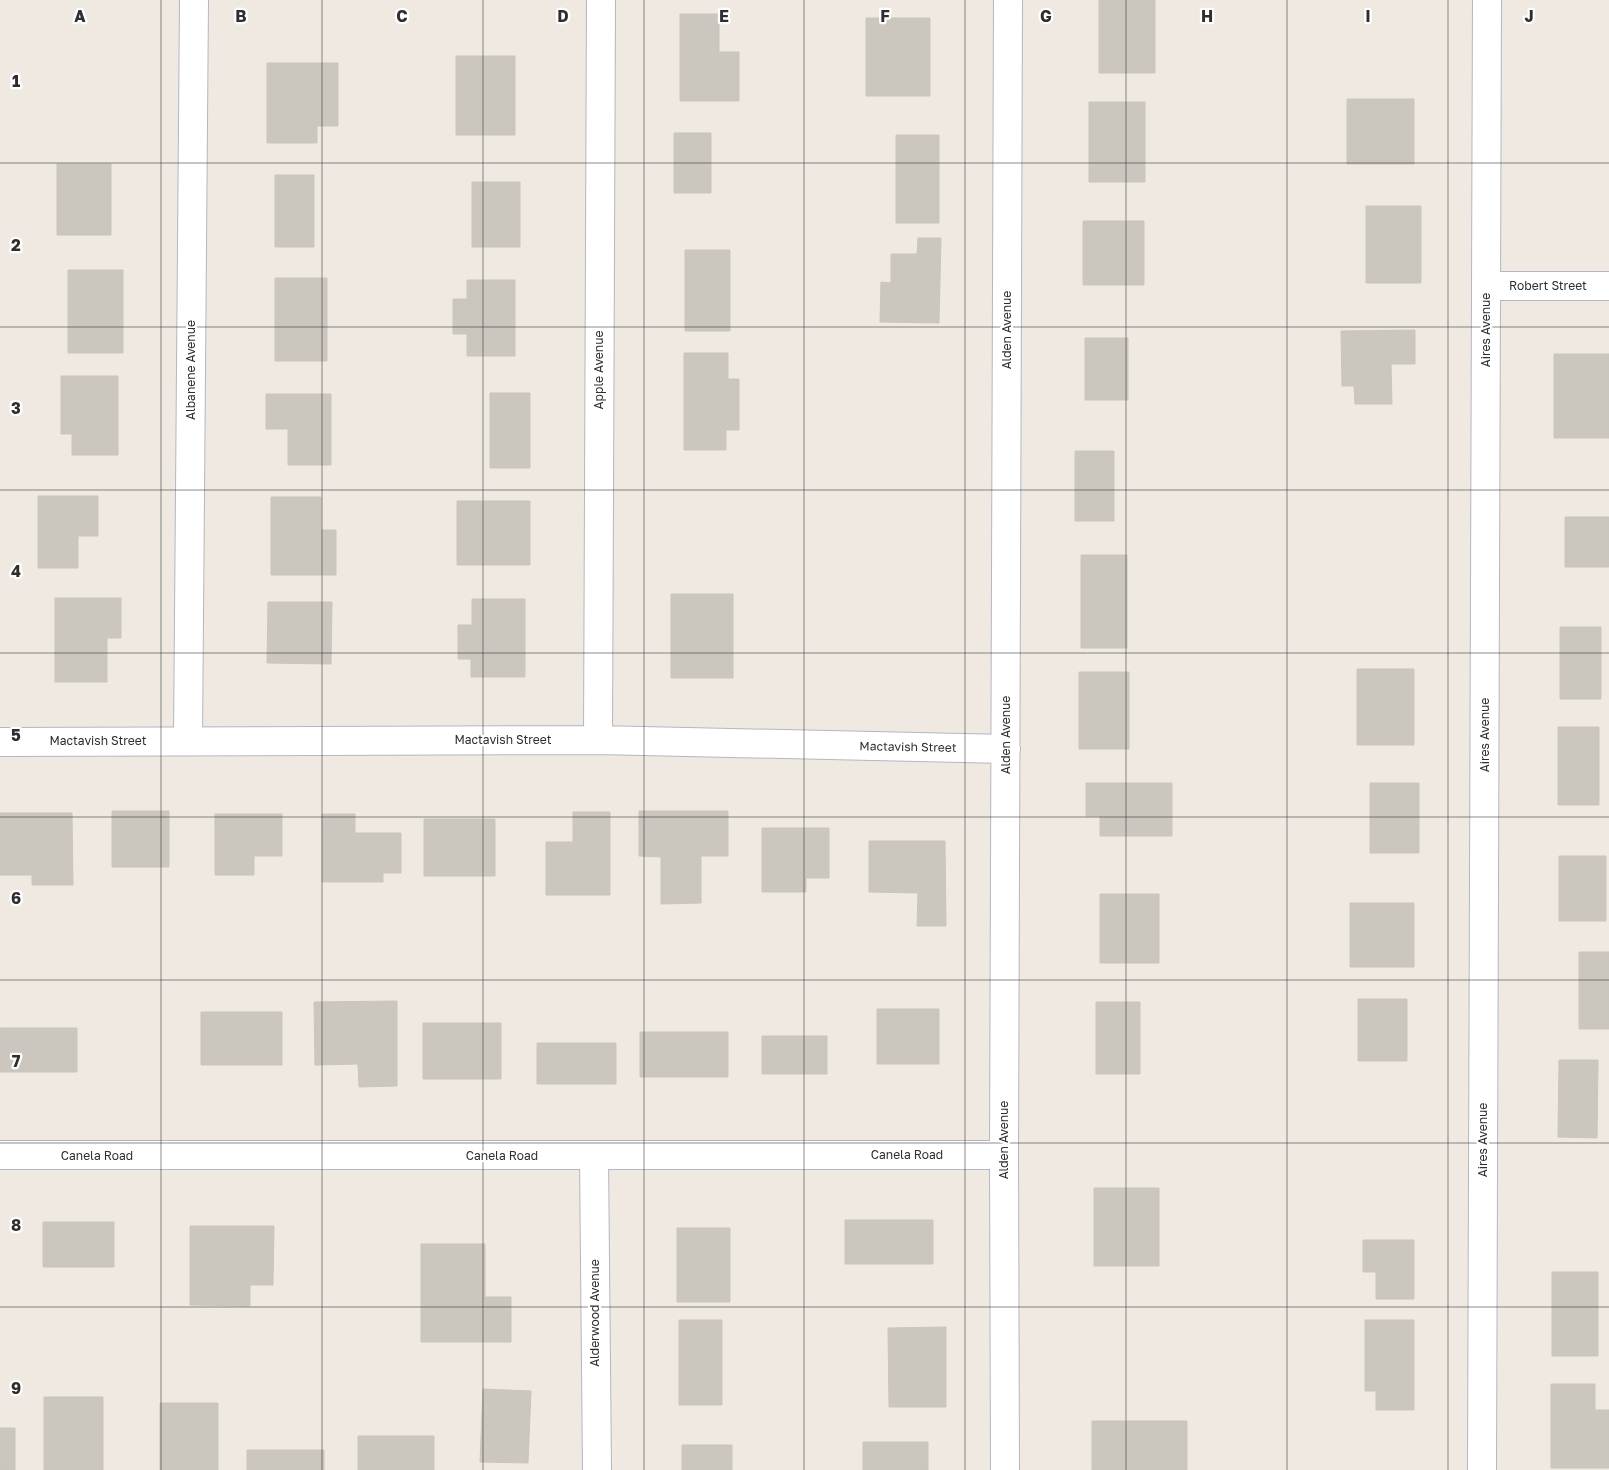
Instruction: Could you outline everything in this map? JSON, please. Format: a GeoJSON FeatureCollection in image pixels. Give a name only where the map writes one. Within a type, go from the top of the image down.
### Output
{"type":"FeatureCollection","features":[{"type":"Feature","properties":{"kind":"street","name":"Albanene Avenue"},"geometry":{"type":"LineString","coordinates":[[188,740],[194,0]]}},
{"type":"Feature","properties":{"kind":"street","name":"Apple Avenue"},"geometry":{"type":"LineString","coordinates":[[598,740],[601,0]]}},
{"type":"Feature","properties":{"kind":"street","name":"Alden Avenue"},"geometry":{"type":"LineString","coordinates":[[1006,1470],[1004,1155],[1008,0]]}},
{"type":"Feature","properties":{"kind":"street","name":"Aires Avenue"},"geometry":{"type":"LineString","coordinates":[[1482,1470],[1486,0]]}},
{"type":"Feature","properties":{"kind":"street","name":"Robert Street"},"geometry":{"type":"LineString","coordinates":[[1486,286],[1609,286]]}},
{"type":"Feature","properties":{"kind":"street","name":"Mactavish Street"},"geometry":{"type":"LineString","coordinates":[[0,742],[598,740],[1006,749]]}},
{"type":"Feature","properties":{"kind":"street","name":"Canela Road"},"geometry":{"type":"LineString","coordinates":[[0,1156],[1004,1155]]}},
{"type":"Feature","properties":{"kind":"street","name":"Alderwood Avenue"},"geometry":{"type":"LineString","coordinates":[[594,1156],[596,1470]]}},
{"type":"Feature","properties":{"kind":"building"},"geometry":{"type":"Polygon","coordinates":[[[1099,0],[1155,0],[1155,73],[1099,73],[1099,0]]]}},
{"type":"Feature","properties":{"kind":"building"},"geometry":{"type":"Polygon","coordinates":[[[680,14],[719,14],[719,52],[739,52],[739,101],[680,101],[680,14]]]}},
{"type":"Feature","properties":{"kind":"building"},"geometry":{"type":"Polygon","coordinates":[[[866,18],[930,18],[930,96],[866,96],[866,18]]]}},
{"type":"Feature","properties":{"kind":"building"},"geometry":{"type":"Polygon","coordinates":[[[456,56],[515,56],[515,135],[456,135],[456,56]]]}},
{"type":"Feature","properties":{"kind":"building"},"geometry":{"type":"Polygon","coordinates":[[[267,63],[338,63],[338,126],[317,126],[317,143],[267,143],[267,63]]]}},
{"type":"Feature","properties":{"kind":"building"},"geometry":{"type":"Polygon","coordinates":[[[1347,99],[1414,99],[1414,164],[1347,164],[1347,99]]]}},
{"type":"Feature","properties":{"kind":"building"},"geometry":{"type":"Polygon","coordinates":[[[1089,102],[1145,102],[1145,182],[1089,182],[1089,102]]]}},
{"type":"Feature","properties":{"kind":"building"},"geometry":{"type":"Polygon","coordinates":[[[674,133],[711,133],[711,193],[674,193],[674,133]]]}},
{"type":"Feature","properties":{"kind":"building"},"geometry":{"type":"Polygon","coordinates":[[[896,135],[939,135],[939,223],[896,223],[896,135]]]}},
{"type":"Feature","properties":{"kind":"building"},"geometry":{"type":"Polygon","coordinates":[[[57,164],[111,164],[111,235],[57,235],[57,164]]]}},
{"type":"Feature","properties":{"kind":"building"},"geometry":{"type":"Polygon","coordinates":[[[275,175],[314,175],[314,247],[275,247],[275,175]]]}},
{"type":"Feature","properties":{"kind":"building"},"geometry":{"type":"Polygon","coordinates":[[[472,182],[520,182],[520,247],[472,247],[472,182]]]}},
{"type":"Feature","properties":{"kind":"building"},"geometry":{"type":"Polygon","coordinates":[[[1366,206],[1421,206],[1421,283],[1366,283],[1366,206]]]}},
{"type":"Feature","properties":{"kind":"building"},"geometry":{"type":"Polygon","coordinates":[[[1083,221],[1144,221],[1144,285],[1083,285],[1083,221]]]}},
{"type":"Feature","properties":{"kind":"building"},"geometry":{"type":"Polygon","coordinates":[[[918,238],[941,238],[939,323],[880,322],[881,282],[891,283],[891,254],[917,254],[918,238]]]}},
{"type":"Feature","properties":{"kind":"building"},"geometry":{"type":"Polygon","coordinates":[[[685,250],[730,250],[730,331],[685,331],[685,250]]]}},
{"type":"Feature","properties":{"kind":"building"},"geometry":{"type":"Polygon","coordinates":[[[68,270],[123,270],[123,353],[68,353],[68,270]]]}},
{"type":"Feature","properties":{"kind":"building"},"geometry":{"type":"Polygon","coordinates":[[[275,278],[327,278],[327,361],[275,361],[275,278]]]}},
{"type":"Feature","properties":{"kind":"building"},"geometry":{"type":"Polygon","coordinates":[[[467,280],[515,280],[515,356],[467,356],[467,334],[453,334],[453,299],[467,299],[467,280]]]}},
{"type":"Feature","properties":{"kind":"building"},"geometry":{"type":"Polygon","coordinates":[[[1415,330],[1415,364],[1391,364],[1392,404],[1355,404],[1354,386],[1342,386],[1341,331],[1415,330]]]}},
{"type":"Feature","properties":{"kind":"building"},"geometry":{"type":"Polygon","coordinates":[[[1085,338],[1128,338],[1128,400],[1085,400],[1085,338]]]}},
{"type":"Feature","properties":{"kind":"building"},"geometry":{"type":"Polygon","coordinates":[[[684,353],[728,353],[728,379],[739,379],[739,430],[726,430],[726,450],[684,450],[684,353]]]}},
{"type":"Feature","properties":{"kind":"building"},"geometry":{"type":"Polygon","coordinates":[[[1554,354],[1609,354],[1609,438],[1554,438],[1554,354]]]}},
{"type":"Feature","properties":{"kind":"building"},"geometry":{"type":"Polygon","coordinates":[[[61,376],[118,376],[118,455],[72,455],[72,434],[61,434],[61,376]]]}},
{"type":"Feature","properties":{"kind":"building"},"geometry":{"type":"Polygon","coordinates":[[[490,393],[530,393],[530,468],[490,468],[490,393]]]}},
{"type":"Feature","properties":{"kind":"building"},"geometry":{"type":"Polygon","coordinates":[[[266,394],[331,394],[331,465],[288,465],[288,429],[266,429],[266,394]]]}},
{"type":"Feature","properties":{"kind":"building"},"geometry":{"type":"Polygon","coordinates":[[[1075,451],[1114,451],[1114,521],[1075,521],[1075,451]]]}},
{"type":"Feature","properties":{"kind":"building"},"geometry":{"type":"Polygon","coordinates":[[[38,496],[98,496],[98,536],[78,536],[78,568],[38,568],[38,496]]]}},
{"type":"Feature","properties":{"kind":"building"},"geometry":{"type":"Polygon","coordinates":[[[271,497],[321,497],[321,530],[336,530],[336,575],[271,575],[271,497]]]}},
{"type":"Feature","properties":{"kind":"building"},"geometry":{"type":"Polygon","coordinates":[[[457,501],[530,501],[530,565],[457,565],[457,501]]]}},
{"type":"Feature","properties":{"kind":"building"},"geometry":{"type":"Polygon","coordinates":[[[1565,517],[1609,517],[1609,567],[1565,567],[1565,517]]]}},
{"type":"Feature","properties":{"kind":"building"},"geometry":{"type":"Polygon","coordinates":[[[1081,555],[1127,555],[1127,648],[1081,648],[1081,555]]]}},
{"type":"Feature","properties":{"kind":"building"},"geometry":{"type":"Polygon","coordinates":[[[671,594],[733,594],[733,678],[671,678],[671,594]]]}},
{"type":"Feature","properties":{"kind":"building"},"geometry":{"type":"Polygon","coordinates":[[[55,598],[121,598],[121,638],[107,638],[107,682],[55,682],[55,598]]]}},
{"type":"Feature","properties":{"kind":"building"},"geometry":{"type":"Polygon","coordinates":[[[472,599],[525,599],[525,677],[471,677],[471,659],[458,659],[458,625],[472,625],[472,599]]]}},
{"type":"Feature","properties":{"kind":"building"},"geometry":{"type":"Polygon","coordinates":[[[268,602],[332,602],[331,664],[267,663],[268,602]]]}},
{"type":"Feature","properties":{"kind":"building"},"geometry":{"type":"Polygon","coordinates":[[[1560,627],[1601,627],[1601,699],[1560,699],[1560,627]]]}},
{"type":"Feature","properties":{"kind":"building"},"geometry":{"type":"Polygon","coordinates":[[[1357,669],[1414,669],[1414,745],[1357,745],[1357,669]]]}},
{"type":"Feature","properties":{"kind":"building"},"geometry":{"type":"Polygon","coordinates":[[[1079,672],[1129,672],[1129,749],[1079,749],[1079,672]]]}},
{"type":"Feature","properties":{"kind":"building"},"geometry":{"type":"Polygon","coordinates":[[[1558,727],[1599,727],[1599,805],[1558,805],[1558,727]]]}},
{"type":"Feature","properties":{"kind":"building"},"geometry":{"type":"Polygon","coordinates":[[[1086,783],[1172,783],[1172,836],[1100,836],[1100,816],[1086,816],[1086,783]]]}},
{"type":"Feature","properties":{"kind":"building"},"geometry":{"type":"Polygon","coordinates":[[[1370,783],[1419,783],[1419,853],[1370,853],[1370,783]]]}},
{"type":"Feature","properties":{"kind":"building"},"geometry":{"type":"Polygon","coordinates":[[[112,811],[169,811],[169,867],[112,867],[112,811]]]}},
{"type":"Feature","properties":{"kind":"building"},"geometry":{"type":"Polygon","coordinates":[[[639,811],[728,811],[728,856],[701,856],[701,903],[661,904],[661,857],[639,856],[639,811]]]}},
{"type":"Feature","properties":{"kind":"building"},"geometry":{"type":"Polygon","coordinates":[[[573,812],[610,812],[610,895],[546,895],[546,842],[573,842],[573,812]]]}},
{"type":"Feature","properties":{"kind":"building"},"geometry":{"type":"Polygon","coordinates":[[[0,813],[72,813],[73,885],[32,885],[32,875],[0,875],[0,813]]]}},
{"type":"Feature","properties":{"kind":"building"},"geometry":{"type":"Polygon","coordinates":[[[215,814],[282,814],[282,856],[254,856],[254,875],[215,875],[215,814]]]}},
{"type":"Feature","properties":{"kind":"building"},"geometry":{"type":"Polygon","coordinates":[[[322,814],[355,814],[355,833],[401,833],[401,873],[383,873],[383,882],[322,882],[322,814]]]}},
{"type":"Feature","properties":{"kind":"building"},"geometry":{"type":"Polygon","coordinates":[[[424,819],[495,819],[495,876],[424,876],[424,819]]]}},
{"type":"Feature","properties":{"kind":"building"},"geometry":{"type":"Polygon","coordinates":[[[762,828],[829,828],[829,878],[806,878],[806,892],[762,892],[762,828]]]}},
{"type":"Feature","properties":{"kind":"building"},"geometry":{"type":"Polygon","coordinates":[[[869,841],[945,841],[946,926],[917,926],[918,893],[869,892],[869,841]]]}},
{"type":"Feature","properties":{"kind":"building"},"geometry":{"type":"Polygon","coordinates":[[[1559,856],[1606,856],[1606,921],[1559,921],[1559,856]]]}},
{"type":"Feature","properties":{"kind":"building"},"geometry":{"type":"Polygon","coordinates":[[[1100,894],[1159,894],[1159,963],[1100,963],[1100,894]]]}},
{"type":"Feature","properties":{"kind":"building"},"geometry":{"type":"Polygon","coordinates":[[[1350,903],[1414,903],[1414,967],[1350,967],[1350,903]]]}},
{"type":"Feature","properties":{"kind":"building"},"geometry":{"type":"Polygon","coordinates":[[[1579,952],[1609,952],[1609,1029],[1579,1029],[1579,952]]]}},
{"type":"Feature","properties":{"kind":"building"},"geometry":{"type":"Polygon","coordinates":[[[1358,999],[1407,999],[1407,1061],[1358,1061],[1358,999]]]}},
{"type":"Feature","properties":{"kind":"building"},"geometry":{"type":"Polygon","coordinates":[[[397,1001],[397,1086],[359,1087],[358,1064],[315,1065],[314,1002],[397,1001]]]}},
{"type":"Feature","properties":{"kind":"building"},"geometry":{"type":"Polygon","coordinates":[[[1096,1002],[1140,1002],[1140,1074],[1096,1074],[1096,1002]]]}},
{"type":"Feature","properties":{"kind":"building"},"geometry":{"type":"Polygon","coordinates":[[[877,1009],[939,1009],[939,1064],[877,1064],[877,1009]]]}},
{"type":"Feature","properties":{"kind":"building"},"geometry":{"type":"Polygon","coordinates":[[[201,1012],[282,1012],[282,1065],[201,1065],[201,1012]]]}},
{"type":"Feature","properties":{"kind":"building"},"geometry":{"type":"Polygon","coordinates":[[[423,1023],[501,1023],[501,1079],[423,1079],[423,1023]]]}},
{"type":"Feature","properties":{"kind":"building"},"geometry":{"type":"Polygon","coordinates":[[[0,1028],[77,1028],[77,1072],[0,1072],[0,1028]]]}},
{"type":"Feature","properties":{"kind":"building"},"geometry":{"type":"Polygon","coordinates":[[[640,1032],[728,1032],[728,1077],[640,1077],[640,1032]]]}},
{"type":"Feature","properties":{"kind":"building"},"geometry":{"type":"Polygon","coordinates":[[[762,1036],[827,1036],[827,1074],[762,1074],[762,1036]]]}},
{"type":"Feature","properties":{"kind":"building"},"geometry":{"type":"Polygon","coordinates":[[[537,1043],[616,1043],[616,1084],[537,1084],[537,1043]]]}},
{"type":"Feature","properties":{"kind":"building"},"geometry":{"type":"Polygon","coordinates":[[[1559,1060],[1598,1060],[1597,1138],[1558,1137],[1559,1060]]]}},
{"type":"Feature","properties":{"kind":"building"},"geometry":{"type":"Polygon","coordinates":[[[1094,1188],[1159,1188],[1159,1266],[1094,1266],[1094,1188]]]}},
{"type":"Feature","properties":{"kind":"building"},"geometry":{"type":"Polygon","coordinates":[[[845,1220],[933,1220],[933,1264],[845,1264],[845,1220]]]}},
{"type":"Feature","properties":{"kind":"building"},"geometry":{"type":"Polygon","coordinates":[[[43,1222],[114,1222],[114,1267],[43,1267],[43,1222]]]}},
{"type":"Feature","properties":{"kind":"building"},"geometry":{"type":"Polygon","coordinates":[[[190,1226],[274,1226],[273,1285],[250,1285],[250,1306],[190,1305],[190,1226]]]}},
{"type":"Feature","properties":{"kind":"building"},"geometry":{"type":"Polygon","coordinates":[[[677,1228],[730,1228],[730,1302],[677,1302],[677,1228]]]}},
{"type":"Feature","properties":{"kind":"building"},"geometry":{"type":"Polygon","coordinates":[[[1363,1240],[1414,1240],[1414,1299],[1376,1299],[1376,1272],[1363,1272],[1363,1240]]]}},
{"type":"Feature","properties":{"kind":"building"},"geometry":{"type":"Polygon","coordinates":[[[421,1244],[485,1244],[485,1297],[511,1297],[511,1342],[421,1342],[421,1244]]]}},
{"type":"Feature","properties":{"kind":"building"},"geometry":{"type":"Polygon","coordinates":[[[1552,1272],[1598,1272],[1598,1356],[1552,1356],[1552,1272]]]}},
{"type":"Feature","properties":{"kind":"building"},"geometry":{"type":"Polygon","coordinates":[[[679,1320],[722,1320],[722,1405],[679,1405],[679,1320]]]}},
{"type":"Feature","properties":{"kind":"building"},"geometry":{"type":"Polygon","coordinates":[[[1365,1320],[1414,1320],[1414,1410],[1376,1410],[1376,1391],[1365,1391],[1365,1320]]]}},
{"type":"Feature","properties":{"kind":"building"},"geometry":{"type":"Polygon","coordinates":[[[946,1327],[946,1407],[889,1407],[888,1328],[946,1327]]]}},
{"type":"Feature","properties":{"kind":"building"},"geometry":{"type":"Polygon","coordinates":[[[1551,1384],[1595,1384],[1595,1410],[1609,1410],[1609,1468],[1551,1468],[1551,1384]]]}},
{"type":"Feature","properties":{"kind":"building"},"geometry":{"type":"Polygon","coordinates":[[[483,1389],[531,1391],[528,1463],[480,1462],[483,1389]]]}},
{"type":"Feature","properties":{"kind":"building"},"geometry":{"type":"Polygon","coordinates":[[[44,1397],[103,1397],[103,1470],[44,1470],[44,1397]]]}},
{"type":"Feature","properties":{"kind":"building"},"geometry":{"type":"Polygon","coordinates":[[[160,1403],[218,1403],[218,1470],[160,1470],[160,1403]]]}},
{"type":"Feature","properties":{"kind":"building"},"geometry":{"type":"Polygon","coordinates":[[[1092,1421],[1187,1421],[1187,1470],[1092,1470],[1092,1421]]]}},
{"type":"Feature","properties":{"kind":"building"},"geometry":{"type":"Polygon","coordinates":[[[0,1428],[15,1428],[15,1470],[0,1470],[0,1428]]]}},
{"type":"Feature","properties":{"kind":"building"},"geometry":{"type":"Polygon","coordinates":[[[358,1436],[434,1436],[434,1470],[358,1470],[358,1436]]]}},
{"type":"Feature","properties":{"kind":"building"},"geometry":{"type":"Polygon","coordinates":[[[863,1442],[928,1442],[928,1470],[863,1470],[863,1442]]]}},
{"type":"Feature","properties":{"kind":"building"},"geometry":{"type":"Polygon","coordinates":[[[682,1445],[732,1445],[732,1470],[682,1470],[682,1445]]]}},
{"type":"Feature","properties":{"kind":"building"},"geometry":{"type":"Polygon","coordinates":[[[247,1450],[324,1450],[324,1470],[247,1470],[247,1450]]]}}]}
